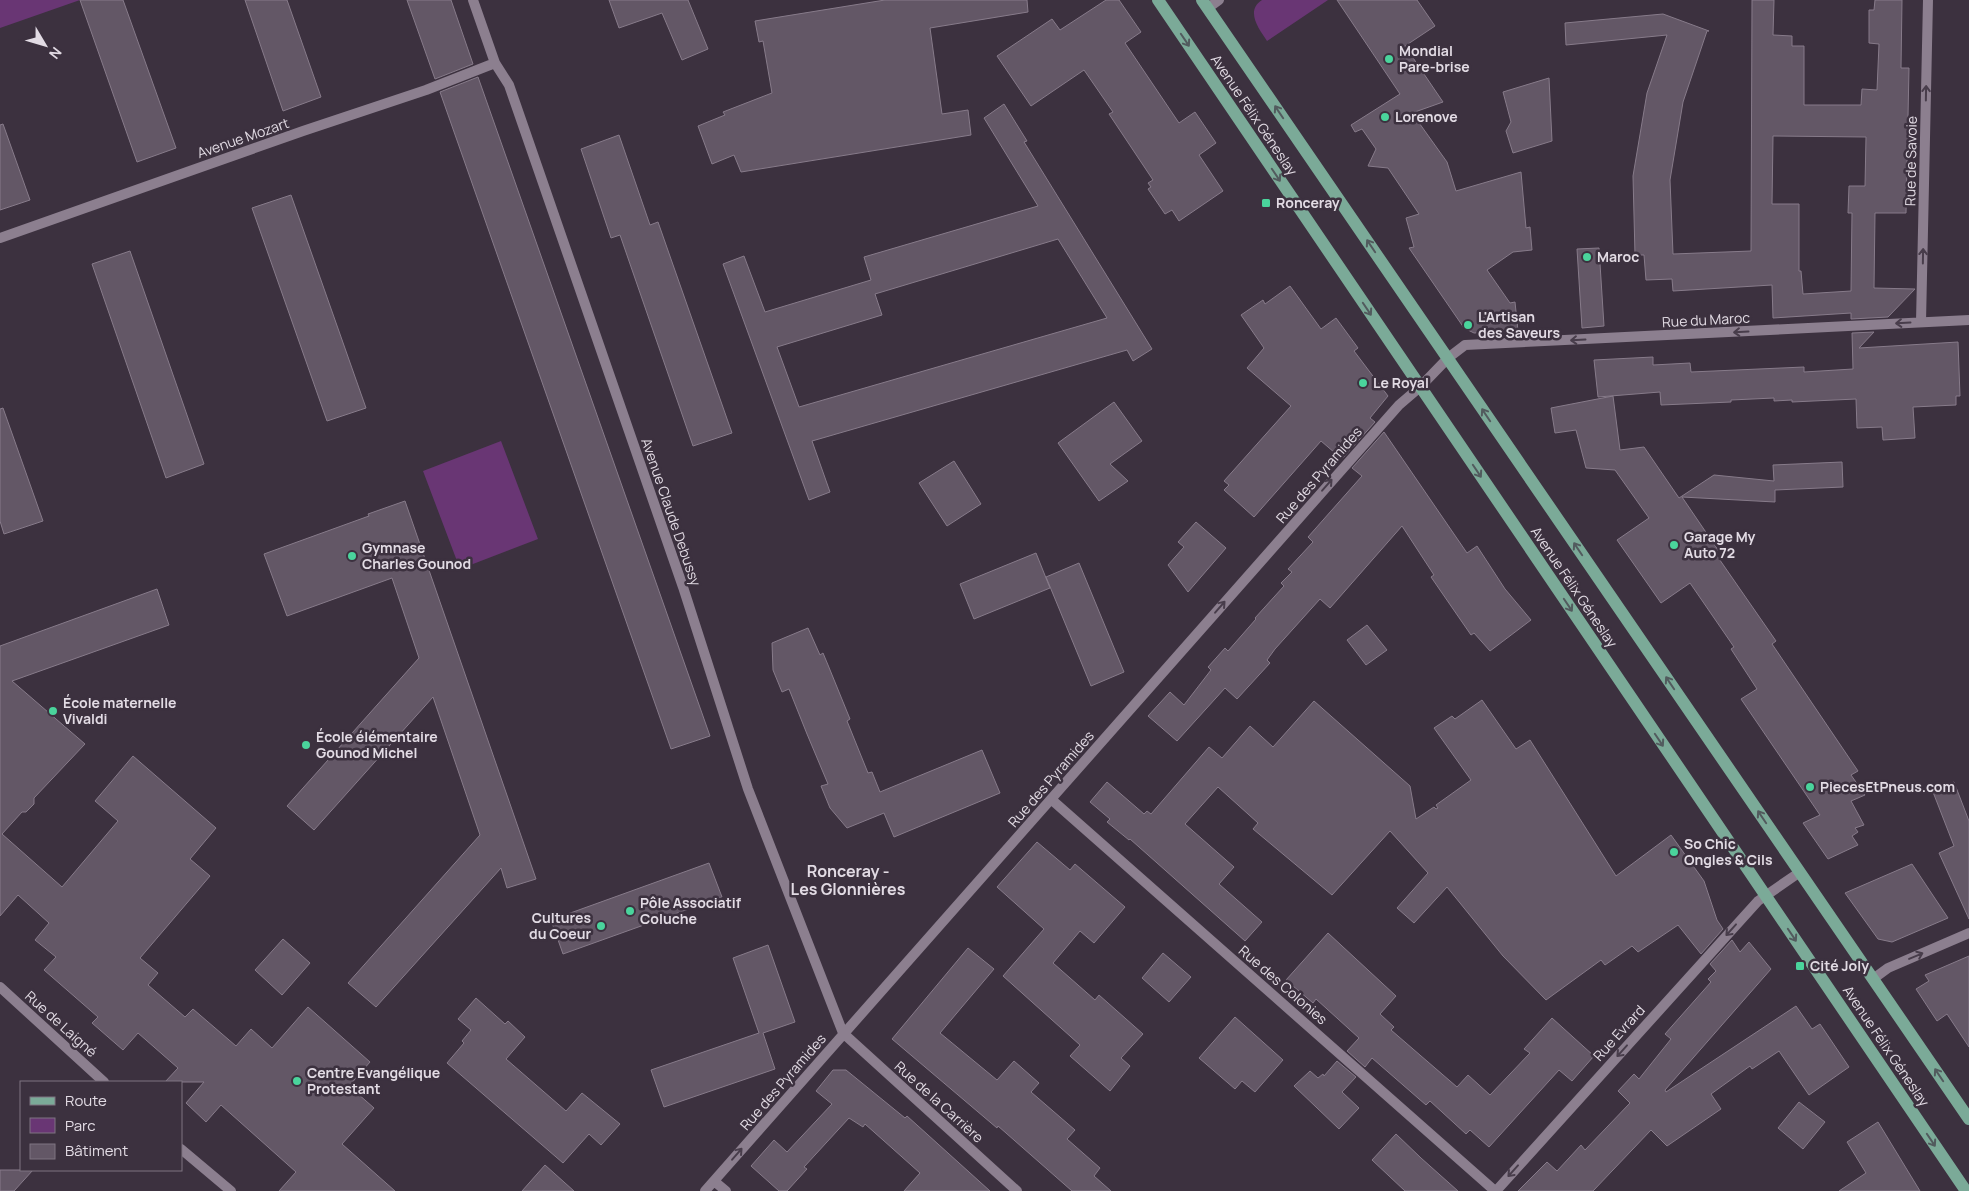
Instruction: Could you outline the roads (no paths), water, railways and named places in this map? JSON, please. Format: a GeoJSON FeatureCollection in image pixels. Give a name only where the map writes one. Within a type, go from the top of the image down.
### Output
{"type":"FeatureCollection","features":[{"type":"Feature","properties":{"kind":"main road","name":"Avenue Félix Géneslay"},"geometry":{"type":"LineString","coordinates":[[1158,0],[1966,1191]]}},
{"type":"Feature","properties":{"kind":"main road","name":"Avenue Félix Géneslay"},"geometry":{"type":"LineString","coordinates":[[1205,4],[1969,1119]]}},
{"type":"Feature","properties":{"kind":"street","name":"Avenue Claude Debussy"},"geometry":{"type":"LineString","coordinates":[[474,0],[495,63],[509,85],[683,587],[748,789],[844,1033]]}},
{"type":"Feature","properties":{"kind":"street"},"geometry":{"type":"LineString","coordinates":[[1205,4],[1219,0]]}},
{"type":"Feature","properties":{"kind":"street","name":"Rue de Savoie"},"geometry":{"type":"LineString","coordinates":[[1921,322],[1928,0]]}},
{"type":"Feature","properties":{"kind":"street","name":"Avenue Mozart"},"geometry":{"type":"LineString","coordinates":[[0,238],[303,131],[426,90],[495,63]]}},
{"type":"Feature","properties":{"kind":"street","name":"Rue du Maroc"},"geometry":{"type":"LineString","coordinates":[[1420,387],[1448,358],[1465,345],[1969,320]]}},
{"type":"Feature","properties":{"kind":"street","name":"Rue des Pyramides"},"geometry":{"type":"LineString","coordinates":[[705,1191],[1052,800],[1399,404],[1420,387]]}},
{"type":"Feature","properties":{"kind":"street","name":"Rue des Colonies"},"geometry":{"type":"LineString","coordinates":[[1052,800],[1496,1191]]}},
{"type":"Feature","properties":{"kind":"street","name":"Rue Evrard"},"geometry":{"type":"LineString","coordinates":[[1496,1191],[1751,908],[1765,895],[1800,872]]}},
{"type":"Feature","properties":{"kind":"street"},"geometry":{"type":"LineString","coordinates":[[1873,979],[1888,968],[1969,933]]}},
{"type":"Feature","properties":{"kind":"street","name":"Rue de Laigné"},"geometry":{"type":"LineString","coordinates":[[0,987],[103,1081]]}},
{"type":"Feature","properties":{"kind":"street","name":"Rue de la Carrière"},"geometry":{"type":"LineString","coordinates":[[844,1033],[1017,1191]]}},
{"type":"Feature","properties":{"kind":"street"},"geometry":{"type":"LineString","coordinates":[[182,1150],[231,1191]]}},
{"type":"Feature","properties":{"kind":"street"},"geometry":{"type":"LineString","coordinates":[[714,1181],[726,1191]]}},
{"type":"Feature","properties":{"kind":"place","name":"Mondial Pare-brise"},"geometry":{"type":"Point","coordinates":[1389,59]}},
{"type":"Feature","properties":{"kind":"place","name":"Lorenove"},"geometry":{"type":"Point","coordinates":[1385,117]}},
{"type":"Feature","properties":{"kind":"place","name":"Ronceray"},"geometry":{"type":"Point","coordinates":[1266,203]}},
{"type":"Feature","properties":{"kind":"place","name":"Maroc"},"geometry":{"type":"Point","coordinates":[1587,257]}},
{"type":"Feature","properties":{"kind":"place","name":"L'Artisan des Saveurs"},"geometry":{"type":"Point","coordinates":[1468,325]}},
{"type":"Feature","properties":{"kind":"place","name":"Le Royal"},"geometry":{"type":"Point","coordinates":[1363,383]}},
{"type":"Feature","properties":{"kind":"place","name":"Garage My Auto 72"},"geometry":{"type":"Point","coordinates":[1674,545]}},
{"type":"Feature","properties":{"kind":"place","name":"Gymnase Charles Gounod"},"geometry":{"type":"Point","coordinates":[352,556]}},
{"type":"Feature","properties":{"kind":"place","name":"École maternelle Vivaldi"},"geometry":{"type":"Point","coordinates":[53,711]}},
{"type":"Feature","properties":{"kind":"place","name":"École élémentaire Gounod Michel"},"geometry":{"type":"Point","coordinates":[306,745]}},
{"type":"Feature","properties":{"kind":"place","name":"PiecesEtPneus.com"},"geometry":{"type":"Point","coordinates":[1810,787]}},
{"type":"Feature","properties":{"kind":"place","name":"So Chic Ongles & Cils"},"geometry":{"type":"Point","coordinates":[1674,852]}},
{"type":"Feature","properties":{"kind":"place","name":"Pôle Associatif Coluche"},"geometry":{"type":"Point","coordinates":[630,911]}},
{"type":"Feature","properties":{"kind":"place","name":"Cultures du Coeur"},"geometry":{"type":"Point","coordinates":[601,926]}},
{"type":"Feature","properties":{"kind":"place","name":"Cité Joly"},"geometry":{"type":"Point","coordinates":[1800,966]}},
{"type":"Feature","properties":{"kind":"place","name":"Centre Evangélique Protestant"},"geometry":{"type":"Point","coordinates":[297,1081]}},
{"type":"Feature","properties":{"kind":"district","name":"Ronceray - Les Glonnières"},"geometry":{"type":"Point","coordinates":[848,880]}}]}
